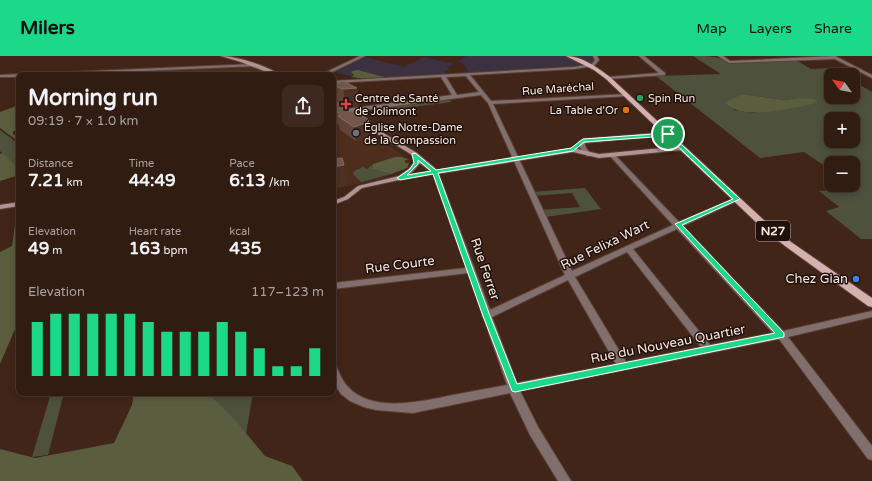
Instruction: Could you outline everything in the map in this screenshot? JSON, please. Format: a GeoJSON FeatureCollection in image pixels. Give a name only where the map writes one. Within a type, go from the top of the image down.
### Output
{"type":"FeatureCollection","features":[{"type":"Feature","properties":{"kind":"main road","name":"N27"},"geometry":{"type":"LineString","coordinates":[[569,56],[608,78],[628,95],[737,199],[788,244],[872,303]]}},
{"type":"Feature","properties":{"kind":"street"},"geometry":{"type":"LineString","coordinates":[[223,56],[254,65],[271,72]]}},
{"type":"Feature","properties":{"kind":"street"},"geometry":{"type":"LineString","coordinates":[[328,72],[363,56]]}},
{"type":"Feature","properties":{"kind":"street"},"geometry":{"type":"LineString","coordinates":[[336,82],[574,68],[589,66],[596,63],[595,56]]}},
{"type":"Feature","properties":{"kind":"street"},"geometry":{"type":"LineString","coordinates":[[608,78],[663,74],[641,56]]}},
{"type":"Feature","properties":{"kind":"street"},"geometry":{"type":"LineString","coordinates":[[720,56],[730,63],[834,57],[854,68]]}},
{"type":"Feature","properties":{"kind":"street"},"geometry":{"type":"LineString","coordinates":[[92,72],[254,65]]}},
{"type":"Feature","properties":{"kind":"street"},"geometry":{"type":"LineString","coordinates":[[860,70],[872,69]]}},
{"type":"Feature","properties":{"kind":"street"},"geometry":{"type":"LineString","coordinates":[[860,71],[872,77]]}},
{"type":"Feature","properties":{"kind":"street"},"geometry":{"type":"LineString","coordinates":[[467,74],[490,104],[570,276],[623,366]]}},
{"type":"Feature","properties":{"kind":"street"},"geometry":{"type":"LineString","coordinates":[[0,76],[16,75]]}},
{"type":"Feature","properties":{"kind":"street"},"geometry":{"type":"LineString","coordinates":[[443,76],[456,97],[482,93]]}},
{"type":"Feature","properties":{"kind":"street","name":"Rue Maréchal"},"geometry":{"type":"LineString","coordinates":[[490,104],[628,95]]}},
{"type":"Feature","properties":{"kind":"street","name":"Rue Ferrer"},"geometry":{"type":"LineString","coordinates":[[456,97],[340,110],[415,154],[435,172],[471,270],[486,316],[515,388],[518,400],[534,431],[565,481]]}},
{"type":"Feature","properties":{"kind":"street"},"geometry":{"type":"LineString","coordinates":[[573,150],[581,142],[668,134]]}},
{"type":"Feature","properties":{"kind":"street"},"geometry":{"type":"LineString","coordinates":[[581,142],[583,148],[589,154]]}},
{"type":"Feature","properties":{"kind":"street"},"geometry":{"type":"LineString","coordinates":[[336,202],[346,198],[360,187],[400,178],[515,159],[573,150],[589,154],[612,155],[683,148]]}},
{"type":"Feature","properties":{"kind":"street"},"geometry":{"type":"LineString","coordinates":[[400,178],[411,170],[417,163],[415,154]]}},
{"type":"Feature","properties":{"kind":"street"},"geometry":{"type":"LineString","coordinates":[[612,155],[781,335],[872,455]]}},
{"type":"Feature","properties":{"kind":"street","name":"Rue Felixa Wart"},"geometry":{"type":"LineString","coordinates":[[486,316],[678,224],[737,199]]}},
{"type":"Feature","properties":{"kind":"street"},"geometry":{"type":"LineString","coordinates":[[0,207],[16,204]]}},
{"type":"Feature","properties":{"kind":"street"},"geometry":{"type":"LineString","coordinates":[[628,248],[707,348]]}},
{"type":"Feature","properties":{"kind":"street","name":"Rue Courte"},"geometry":{"type":"LineString","coordinates":[[336,286],[471,270]]}},
{"type":"Feature","properties":{"kind":"street","name":"Rue du Nouveau Quartier"},"geometry":{"type":"LineString","coordinates":[[336,375],[340,384],[349,394],[360,402],[374,407],[413,408],[707,348],[781,335],[872,314]]}},
{"type":"Feature","properties":{"kind":"shaded area"},"geometry":{"type":"Polygon","coordinates":[[[466,56],[593,56],[595,61],[594,63],[573,68],[468,73],[468,70],[462,63],[457,62],[466,56]]]}},
{"type":"Feature","properties":{"kind":"shaded area"},"geometry":{"type":"Polygon","coordinates":[[[365,57],[404,67],[424,57],[454,64],[447,68],[449,70],[444,72],[445,75],[434,74],[388,78],[358,70],[353,71],[354,74],[351,76],[334,72],[365,57]]]}},
{"type":"Feature","properties":{"kind":"shaded area"},"geometry":{"type":"Polygon","coordinates":[[[254,67],[265,72],[156,72],[158,70],[254,67]]]}},
{"type":"Feature","properties":{"kind":"shaded area"},"geometry":{"type":"Polygon","coordinates":[[[336,114],[357,124],[409,159],[409,167],[377,180],[336,188],[336,114]]]}},
{"type":"Feature","properties":{"kind":"green space"},"geometry":{"type":"Polygon","coordinates":[[[693,56],[716,57],[729,62],[794,59],[811,69],[824,68],[824,104],[860,104],[860,85],[872,92],[872,239],[861,239],[826,211],[839,207],[819,191],[860,192],[860,156],[824,156],[824,165],[804,152],[760,158],[656,76],[721,74],[693,56]],[[749,95],[733,110],[753,113],[817,103],[797,98],[785,100],[749,95]]]}},
{"type":"Feature","properties":{"kind":"green space"},"geometry":{"type":"Polygon","coordinates":[[[355,70],[388,78],[366,79],[351,77],[354,75],[351,72],[355,70]]]}},
{"type":"Feature","properties":{"kind":"green space"},"geometry":{"type":"Polygon","coordinates":[[[741,95],[785,100],[797,98],[815,99],[818,103],[782,110],[755,113],[743,112],[732,108],[725,102],[741,95]]]}},
{"type":"Feature","properties":{"kind":"green space"},"geometry":{"type":"Polygon","coordinates":[[[448,99],[452,102],[389,110],[386,107],[448,99]]]}},
{"type":"Feature","properties":{"kind":"green space"},"geometry":{"type":"Polygon","coordinates":[[[16,106],[16,131],[13,131],[13,134],[16,136],[16,140],[0,128],[0,112],[16,106]]]}},
{"type":"Feature","properties":{"kind":"green space"},"geometry":{"type":"Polygon","coordinates":[[[0,130],[16,142],[16,166],[0,151],[0,130]]]}},
{"type":"Feature","properties":{"kind":"green space"},"geometry":{"type":"Polygon","coordinates":[[[3,153],[16,166],[16,176],[0,181],[0,154],[3,153]]]}},
{"type":"Feature","properties":{"kind":"green space"},"geometry":{"type":"Polygon","coordinates":[[[395,157],[402,157],[409,160],[405,160],[405,163],[409,163],[407,168],[391,174],[373,169],[373,164],[395,157]]]}},
{"type":"Feature","properties":{"kind":"green space"},"geometry":{"type":"Polygon","coordinates":[[[373,164],[373,169],[391,174],[361,182],[353,174],[354,171],[363,167],[367,169],[373,164]]]}},
{"type":"Feature","properties":{"kind":"green space"},"geometry":{"type":"Polygon","coordinates":[[[585,188],[601,209],[546,217],[539,210],[580,207],[572,193],[533,196],[531,192],[585,188]]]}},
{"type":"Feature","properties":{"kind":"green space"},"geometry":{"type":"Polygon","coordinates":[[[16,224],[16,327],[0,364],[0,252],[12,246],[16,224]]]}},
{"type":"Feature","properties":{"kind":"green space"},"geometry":{"type":"Polygon","coordinates":[[[50,396],[63,396],[48,455],[32,457],[50,396]]]}},
{"type":"Feature","properties":{"kind":"green space"},"geometry":{"type":"Polygon","coordinates":[[[134,396],[211,396],[236,421],[265,456],[292,466],[303,481],[0,481],[0,449],[35,458],[114,443],[132,405],[134,396]]]}},
{"type":"Feature","properties":{"kind":"green space"},"geometry":{"type":"Polygon","coordinates":[[[211,396],[252,396],[246,434],[211,396]]]}},
{"type":"Feature","properties":{"kind":"building"},"geometry":{"type":"Polygon","coordinates":[[[343,81],[357,88],[343,89],[336,86],[336,84],[343,81]]]}},
{"type":"Feature","properties":{"kind":"building"},"geometry":{"type":"Polygon","coordinates":[[[336,103],[349,111],[355,111],[371,121],[354,127],[338,116],[341,115],[336,111],[336,103]]]}},
{"type":"Feature","properties":{"kind":"building"},"geometry":{"type":"Polygon","coordinates":[[[342,158],[344,165],[336,166],[336,159],[342,158]]]}},
{"type":"Feature","properties":{"kind":"place","name":"Spin Run"},"geometry":{"type":"Point","coordinates":[640,98]}},
{"type":"Feature","properties":{"kind":"place","name":"Centre de Santé de Jolimont"},"geometry":{"type":"Point","coordinates":[346,104]}},
{"type":"Feature","properties":{"kind":"place","name":"La Table d'Or"},"geometry":{"type":"Point","coordinates":[626,110]}},
{"type":"Feature","properties":{"kind":"place","name":"Église Notre-Dame de la Compassion"},"geometry":{"type":"Point","coordinates":[356,133]}},
{"type":"Feature","properties":{"kind":"place","name":"Chez Gian"},"geometry":{"type":"Point","coordinates":[856,279]}},
{"type":"Feature","properties":{"kind":"route"},"geometry":{"type":"LineString","coordinates":[[668,134],[583,141],[573,150],[435,172],[415,154],[417,163],[411,170],[400,178],[435,172],[471,270],[486,316],[515,388],[707,348],[781,335],[678,224],[737,199],[668,134]]}}]}
